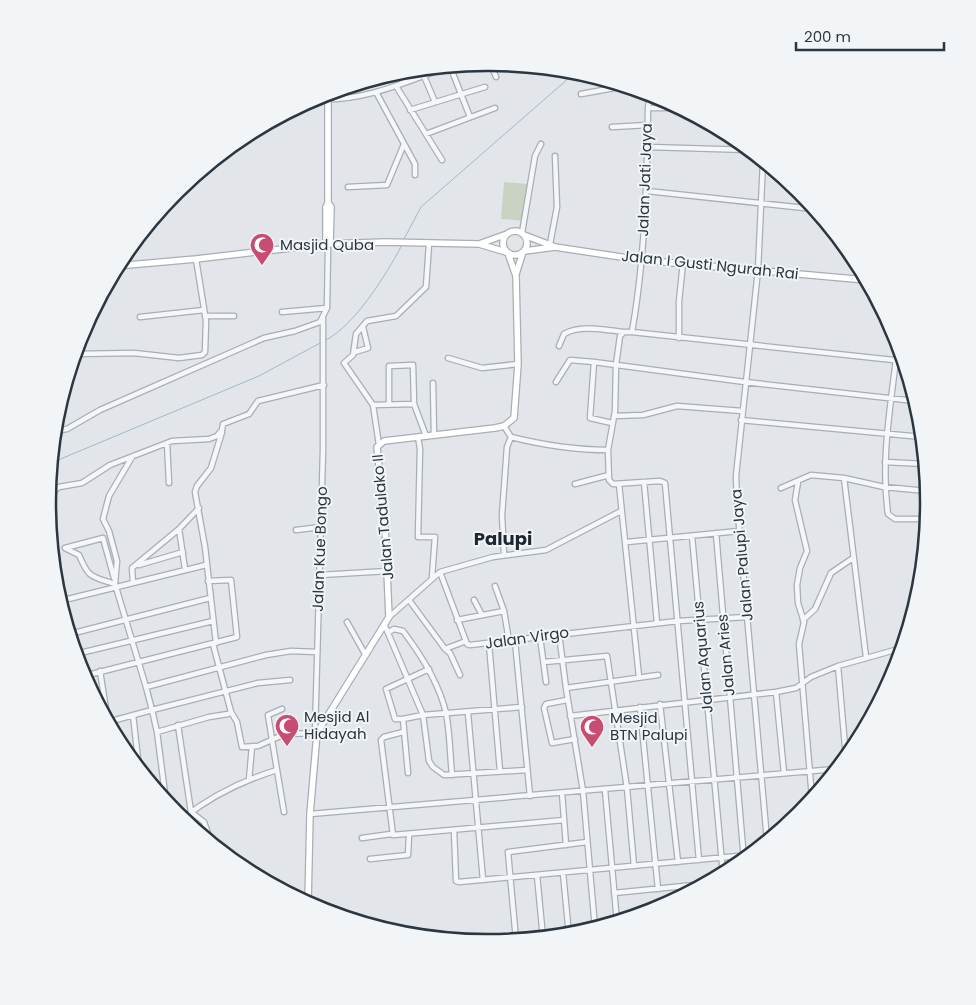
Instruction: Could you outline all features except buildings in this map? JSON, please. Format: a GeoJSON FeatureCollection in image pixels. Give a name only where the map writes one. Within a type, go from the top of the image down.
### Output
{"type":"FeatureCollection","features":[{"type":"Feature","properties":{"kind":"main road"},"geometry":{"type":"LineString","coordinates":[[328,102],[328,203],[326,207],[328,245]]}},
{"type":"Feature","properties":{"kind":"main road"},"geometry":{"type":"LineString","coordinates":[[479,244],[514,231],[523,234],[527,241],[516,276]]}},
{"type":"Feature","properties":{"kind":"main road"},"geometry":{"type":"LineString","coordinates":[[504,426],[511,422],[515,413],[518,364],[516,276],[503,240],[507,234]]}},
{"type":"Feature","properties":{"kind":"main road","name":"Jalan I Gusti Ngurah Rai"},"geometry":{"type":"LineString","coordinates":[[523,234],[552,246],[641,260],[857,279]]}},
{"type":"Feature","properties":{"kind":"main road"},"geometry":{"type":"LineString","coordinates":[[128,265],[328,245],[385,242],[479,244],[507,252],[514,256],[524,252]]}},
{"type":"Feature","properties":{"kind":"main road","name":"Jalan I Gusti Ngurah Rai"},"geometry":{"type":"LineString","coordinates":[[524,252],[552,246]]}},
{"type":"Feature","properties":{"kind":"main road","name":"Jalan Tadulako II"},"geometry":{"type":"LineString","coordinates":[[386,626],[389,616],[388,571],[377,451],[379,445],[384,441],[504,426]]}},
{"type":"Feature","properties":{"kind":"main road"},"geometry":{"type":"LineString","coordinates":[[308,895],[310,814],[316,733],[365,654],[386,626]]}},
{"type":"Feature","properties":{"kind":"street"},"geometry":{"type":"LineString","coordinates":[[494,71],[496,76]]}},
{"type":"Feature","properties":{"kind":"street"},"geometry":{"type":"LineString","coordinates":[[453,73],[470,117]]}},
{"type":"Feature","properties":{"kind":"street"},"geometry":{"type":"LineString","coordinates":[[336,99],[376,92],[424,76],[435,102]]}},
{"type":"Feature","properties":{"kind":"street"},"geometry":{"type":"LineString","coordinates":[[396,86],[442,160]]}},
{"type":"Feature","properties":{"kind":"street"},"geometry":{"type":"LineString","coordinates":[[410,110],[485,87]]}},
{"type":"Feature","properties":{"kind":"street"},"geometry":{"type":"LineString","coordinates":[[580,94],[611,89]]}},
{"type":"Feature","properties":{"kind":"street"},"geometry":{"type":"LineString","coordinates":[[376,92],[415,164],[415,175]]}},
{"type":"Feature","properties":{"kind":"street","name":"Jalan Jati Jaya"},"geometry":{"type":"LineString","coordinates":[[632,332],[647,191],[649,102]]}},
{"type":"Feature","properties":{"kind":"street"},"geometry":{"type":"LineString","coordinates":[[426,134],[495,108]]}},
{"type":"Feature","properties":{"kind":"street"},"geometry":{"type":"LineString","coordinates":[[648,108],[662,108]]}},
{"type":"Feature","properties":{"kind":"street"},"geometry":{"type":"LineString","coordinates":[[612,127],[648,126]]}},
{"type":"Feature","properties":{"kind":"street"},"geometry":{"type":"LineString","coordinates":[[348,187],[387,185],[404,144]]}},
{"type":"Feature","properties":{"kind":"street"},"geometry":{"type":"LineString","coordinates":[[523,234],[535,156],[541,144]]}},
{"type":"Feature","properties":{"kind":"street"},"geometry":{"type":"LineString","coordinates":[[648,147],[736,150]]}},
{"type":"Feature","properties":{"kind":"street"},"geometry":{"type":"LineString","coordinates":[[552,246],[557,207],[555,156]]}},
{"type":"Feature","properties":{"kind":"street","name":"Jalan Palupi Jaya"},"geometry":{"type":"LineString","coordinates":[[763,170],[758,270],[740,420],[736,476],[739,531],[766,832]]}},
{"type":"Feature","properties":{"kind":"street"},"geometry":{"type":"LineString","coordinates":[[647,191],[803,208]]}},
{"type":"Feature","properties":{"kind":"street"},"geometry":{"type":"LineString","coordinates":[[355,352],[356,334],[367,321],[396,316],[426,287],[428,244]]}},
{"type":"Feature","properties":{"kind":"street"},"geometry":{"type":"LineString","coordinates":[[63,430],[100,410],[264,338],[295,331],[323,319],[328,308],[328,245]]}},
{"type":"Feature","properties":{"kind":"street"},"geometry":{"type":"LineString","coordinates":[[196,259],[205,316],[204,353],[206,365]]}},
{"type":"Feature","properties":{"kind":"street"},"geometry":{"type":"LineString","coordinates":[[679,338],[679,301],[683,263]]}},
{"type":"Feature","properties":{"kind":"street"},"geometry":{"type":"LineString","coordinates":[[282,312],[328,308]]}},
{"type":"Feature","properties":{"kind":"street"},"geometry":{"type":"LineString","coordinates":[[140,316],[204,310]]}},
{"type":"Feature","properties":{"kind":"street"},"geometry":{"type":"LineString","coordinates":[[205,316],[234,316]]}},
{"type":"Feature","properties":{"kind":"street","name":"Jalan Kue Bongo"},"geometry":{"type":"LineString","coordinates":[[316,733],[324,385],[323,319]]}},
{"type":"Feature","properties":{"kind":"street"},"geometry":{"type":"LineString","coordinates":[[363,327],[368,348],[355,352],[344,363],[373,405],[379,445]]}},
{"type":"Feature","properties":{"kind":"street"},"geometry":{"type":"LineString","coordinates":[[558,346],[564,334],[573,330],[593,329],[896,360]]}},
{"type":"Feature","properties":{"kind":"street"},"geometry":{"type":"LineString","coordinates":[[626,332],[620,336],[616,365],[614,416],[608,450],[610,483],[660,481],[665,483],[672,538],[698,860]]}},
{"type":"Feature","properties":{"kind":"street"},"geometry":{"type":"LineString","coordinates":[[83,354],[134,353],[179,358],[200,357],[204,353]]}},
{"type":"Feature","properties":{"kind":"street"},"geometry":{"type":"LineString","coordinates":[[448,358],[482,368],[518,364]]}},
{"type":"Feature","properties":{"kind":"street"},"geometry":{"type":"LineString","coordinates":[[556,382],[570,360],[907,400]]}},
{"type":"Feature","properties":{"kind":"street"},"geometry":{"type":"LineString","coordinates":[[896,361],[884,487],[889,517],[907,520],[919,519]]}},
{"type":"Feature","properties":{"kind":"street"},"geometry":{"type":"LineString","coordinates":[[594,362],[590,418],[612,422]]}},
{"type":"Feature","properties":{"kind":"street"},"geometry":{"type":"LineString","coordinates":[[389,403],[389,366],[412,365],[414,404],[426,436]]}},
{"type":"Feature","properties":{"kind":"street"},"geometry":{"type":"LineString","coordinates":[[433,383],[434,435]]}},
{"type":"Feature","properties":{"kind":"street"},"geometry":{"type":"LineString","coordinates":[[316,733],[285,734],[252,746],[244,748],[240,746],[237,722],[231,712],[214,644],[213,621],[196,489],[211,468],[223,424],[249,414],[258,400],[324,385]]}},
{"type":"Feature","properties":{"kind":"street"},"geometry":{"type":"LineString","coordinates":[[373,405],[389,403],[414,404]]}},
{"type":"Feature","properties":{"kind":"street"},"geometry":{"type":"LineString","coordinates":[[614,416],[643,415],[677,406],[742,411]]}},
{"type":"Feature","properties":{"kind":"street"},"geometry":{"type":"LineString","coordinates":[[740,420],[914,436]]}},
{"type":"Feature","properties":{"kind":"street"},"geometry":{"type":"LineString","coordinates":[[504,426],[510,437],[554,447],[608,450]]}},
{"type":"Feature","properties":{"kind":"street"},"geometry":{"type":"LineString","coordinates":[[56,489],[82,483],[103,469],[167,443],[193,439],[209,439],[217,436],[222,430]]}},
{"type":"Feature","properties":{"kind":"street"},"geometry":{"type":"LineString","coordinates":[[418,437],[420,449],[418,537],[436,537],[432,577]]}},
{"type":"Feature","properties":{"kind":"street"},"geometry":{"type":"LineString","coordinates":[[504,555],[502,515],[506,447],[510,437]]}},
{"type":"Feature","properties":{"kind":"street"},"geometry":{"type":"LineString","coordinates":[[167,443],[169,483]]}},
{"type":"Feature","properties":{"kind":"street"},"geometry":{"type":"LineString","coordinates":[[114,578],[116,561],[103,515],[109,496],[132,457]]}},
{"type":"Feature","properties":{"kind":"street"},"geometry":{"type":"LineString","coordinates":[[885,462],[918,464]]}},
{"type":"Feature","properties":{"kind":"street"},"geometry":{"type":"LineString","coordinates":[[575,484],[609,475]]}},
{"type":"Feature","properties":{"kind":"street"},"geometry":{"type":"LineString","coordinates":[[781,488],[811,475],[844,478],[884,487],[920,489]]}},
{"type":"Feature","properties":{"kind":"street"},"geometry":{"type":"LineString","coordinates":[[844,478],[866,658]]}},
{"type":"Feature","properties":{"kind":"street"},"geometry":{"type":"LineString","coordinates":[[644,482],[657,623]]}},
{"type":"Feature","properties":{"kind":"street"},"geometry":{"type":"LineString","coordinates":[[798,482],[794,500],[807,551],[800,568],[797,585],[798,603],[804,620]]}},
{"type":"Feature","properties":{"kind":"street"},"geometry":{"type":"LineString","coordinates":[[619,484],[639,677]]}},
{"type":"Feature","properties":{"kind":"street"},"geometry":{"type":"LineString","coordinates":[[133,583],[132,570],[179,530],[199,508]]}},
{"type":"Feature","properties":{"kind":"street"},"geometry":{"type":"LineString","coordinates":[[389,616],[440,572],[504,555],[553,547],[621,511]]}},
{"type":"Feature","properties":{"kind":"street"},"geometry":{"type":"LineString","coordinates":[[296,530],[321,527]]}},
{"type":"Feature","properties":{"kind":"street"},"geometry":{"type":"LineString","coordinates":[[179,530],[185,568]]}},
{"type":"Feature","properties":{"kind":"street"},"geometry":{"type":"LineString","coordinates":[[626,542],[739,531]]}},
{"type":"Feature","properties":{"kind":"street","name":"Jalan Aries"},"geometry":{"type":"LineString","coordinates":[[716,533],[736,777],[744,850]]}},
{"type":"Feature","properties":{"kind":"street","name":"Jalan Aquarius"},"geometry":{"type":"LineString","coordinates":[[692,536],[722,865]]}},
{"type":"Feature","properties":{"kind":"street"},"geometry":{"type":"LineString","coordinates":[[116,586],[97,579],[85,571],[79,555],[65,548],[103,538],[140,662],[152,710],[157,732],[164,788]]}},
{"type":"Feature","properties":{"kind":"street"},"geometry":{"type":"LineString","coordinates":[[135,567],[157,558],[183,552]]}},
{"type":"Feature","properties":{"kind":"street"},"geometry":{"type":"LineString","coordinates":[[811,789],[799,638],[804,620],[816,609],[831,573],[853,558]]}},
{"type":"Feature","properties":{"kind":"street"},"geometry":{"type":"LineString","coordinates":[[68,599],[185,568],[206,565]]}},
{"type":"Feature","properties":{"kind":"street"},"geometry":{"type":"LineString","coordinates":[[320,576],[388,571]]}},
{"type":"Feature","properties":{"kind":"street","name":"Jalan Virgo"},"geometry":{"type":"LineString","coordinates":[[440,572],[457,620],[466,641],[470,645],[635,625],[747,617]]}},
{"type":"Feature","properties":{"kind":"street"},"geometry":{"type":"LineString","coordinates":[[92,674],[237,637],[232,583],[226,579],[208,581]]}},
{"type":"Feature","properties":{"kind":"street"},"geometry":{"type":"LineString","coordinates":[[494,586],[504,611],[512,641],[522,707],[530,796]]}},
{"type":"Feature","properties":{"kind":"street"},"geometry":{"type":"LineString","coordinates":[[76,632],[210,598]]}},
{"type":"Feature","properties":{"kind":"street"},"geometry":{"type":"LineString","coordinates":[[409,600],[445,649],[450,653],[460,675]]}},
{"type":"Feature","properties":{"kind":"street"},"geometry":{"type":"LineString","coordinates":[[474,600],[482,615]]}},
{"type":"Feature","properties":{"kind":"street"},"geometry":{"type":"LineString","coordinates":[[457,620],[504,611]]}},
{"type":"Feature","properties":{"kind":"street"},"geometry":{"type":"LineString","coordinates":[[83,652],[134,642],[213,621]]}},
{"type":"Feature","properties":{"kind":"street"},"geometry":{"type":"LineString","coordinates":[[347,622],[365,654]]}},
{"type":"Feature","properties":{"kind":"street"},"geometry":{"type":"LineString","coordinates":[[386,626],[422,715],[429,761],[438,771],[452,775],[527,770]]}},
{"type":"Feature","properties":{"kind":"street"},"geometry":{"type":"LineString","coordinates":[[389,632],[394,629],[403,631],[429,668],[446,713],[452,775]]}},
{"type":"Feature","properties":{"kind":"street"},"geometry":{"type":"LineString","coordinates":[[559,634],[567,700],[583,791],[594,921]]}},
{"type":"Feature","properties":{"kind":"street"},"geometry":{"type":"LineString","coordinates":[[540,637],[546,682]]}},
{"type":"Feature","properties":{"kind":"street"},"geometry":{"type":"LineString","coordinates":[[445,649],[466,641]]}},
{"type":"Feature","properties":{"kind":"street"},"geometry":{"type":"LineString","coordinates":[[489,644],[500,772]]}},
{"type":"Feature","properties":{"kind":"street"},"geometry":{"type":"LineString","coordinates":[[146,686],[291,650],[317,652]]}},
{"type":"Feature","properties":{"kind":"street"},"geometry":{"type":"LineString","coordinates":[[570,716],[614,709],[730,698],[796,688],[812,676],[838,666],[894,650]]}},
{"type":"Feature","properties":{"kind":"street"},"geometry":{"type":"LineString","coordinates":[[544,662],[606,655],[627,788],[634,866]]}},
{"type":"Feature","properties":{"kind":"street"},"geometry":{"type":"LineString","coordinates":[[838,666],[845,745]]}},
{"type":"Feature","properties":{"kind":"street"},"geometry":{"type":"LineString","coordinates":[[429,668],[386,689],[396,719],[422,715],[522,707]]}},
{"type":"Feature","properties":{"kind":"street"},"geometry":{"type":"LineString","coordinates":[[100,672],[104,700]]}},
{"type":"Feature","properties":{"kind":"street"},"geometry":{"type":"LineString","coordinates":[[566,688],[610,680],[658,675]]}},
{"type":"Feature","properties":{"kind":"street"},"geometry":{"type":"LineString","coordinates":[[115,720],[258,683],[290,680]]}},
{"type":"Feature","properties":{"kind":"street"},"geometry":{"type":"LineString","coordinates":[[776,692],[784,773]]}},
{"type":"Feature","properties":{"kind":"street"},"geometry":{"type":"LineString","coordinates":[[567,700],[546,704],[544,708],[552,743],[575,739]]}},
{"type":"Feature","properties":{"kind":"street"},"geometry":{"type":"LineString","coordinates":[[660,704],[663,745],[671,784],[678,862]]}},
{"type":"Feature","properties":{"kind":"street"},"geometry":{"type":"LineString","coordinates":[[640,707],[658,889]]}},
{"type":"Feature","properties":{"kind":"street"},"geometry":{"type":"LineString","coordinates":[[282,709],[268,715],[284,812]]}},
{"type":"Feature","properties":{"kind":"street"},"geometry":{"type":"LineString","coordinates":[[157,732],[231,712]]}},
{"type":"Feature","properties":{"kind":"street"},"geometry":{"type":"LineString","coordinates":[[468,712],[483,880]]}},
{"type":"Feature","properties":{"kind":"street"},"geometry":{"type":"LineString","coordinates":[[133,715],[137,754]]}},
{"type":"Feature","properties":{"kind":"street"},"geometry":{"type":"LineString","coordinates":[[403,719],[408,773]]}},
{"type":"Feature","properties":{"kind":"street"},"geometry":{"type":"LineString","coordinates":[[178,726],[191,812],[204,822],[207,830]]}},
{"type":"Feature","properties":{"kind":"street"},"geometry":{"type":"LineString","coordinates":[[391,834],[381,740],[384,737],[403,732]]}},
{"type":"Feature","properties":{"kind":"street"},"geometry":{"type":"LineString","coordinates":[[249,780],[252,746]]}},
{"type":"Feature","properties":{"kind":"street"},"geometry":{"type":"LineString","coordinates":[[310,814],[388,809],[827,769]]}},
{"type":"Feature","properties":{"kind":"street"},"geometry":{"type":"LineString","coordinates":[[191,812],[218,793],[277,770]]}},
{"type":"Feature","properties":{"kind":"street"},"geometry":{"type":"LineString","coordinates":[[605,790],[616,915]]}},
{"type":"Feature","properties":{"kind":"street"},"geometry":{"type":"LineString","coordinates":[[562,793],[566,845]]}},
{"type":"Feature","properties":{"kind":"street"},"geometry":{"type":"LineString","coordinates":[[362,838],[564,820]]}},
{"type":"Feature","properties":{"kind":"street"},"geometry":{"type":"LineString","coordinates":[[454,830],[456,881],[510,878],[733,857]]}},
{"type":"Feature","properties":{"kind":"street"},"geometry":{"type":"LineString","coordinates":[[370,860],[407,856],[409,834]]}},
{"type":"Feature","properties":{"kind":"street"},"geometry":{"type":"LineString","coordinates":[[515,933],[509,851],[587,842]]}},
{"type":"Feature","properties":{"kind":"street"},"geometry":{"type":"LineString","coordinates":[[563,873],[568,927]]}},
{"type":"Feature","properties":{"kind":"street"},"geometry":{"type":"LineString","coordinates":[[537,875],[543,931]]}},
{"type":"Feature","properties":{"kind":"street"},"geometry":{"type":"LineString","coordinates":[[614,893],[686,886]]}},
{"type":"Feature","properties":{"kind":"green space"},"geometry":{"type":"Polygon","coordinates":[[[504,182],[529,184],[526,221],[501,219],[504,182]]]}},
{"type":"Feature","properties":{"kind":"waterway"},"geometry":{"type":"LineString","coordinates":[[404,239],[421,207],[569,78]]}},
{"type":"Feature","properties":{"kind":"waterway"},"geometry":{"type":"LineString","coordinates":[[326,340],[337,333],[359,311],[379,284],[402,245]]}},
{"type":"Feature","properties":{"kind":"waterway"},"geometry":{"type":"LineString","coordinates":[[59,460],[259,376],[322,342]]}},
{"type":"Feature","properties":{"kind":"place","name":"Masjid Quba"},"geometry":{"type":"Point","coordinates":[262,266]}},
{"type":"Feature","properties":{"kind":"place","name":"Mesjid Al Hidayah"},"geometry":{"type":"Point","coordinates":[287,747]}},
{"type":"Feature","properties":{"kind":"place","name":"Mesjid BTN Palupi"},"geometry":{"type":"Point","coordinates":[592,748]}},
{"type":"Feature","properties":{"kind":"district","name":"Palupi"},"geometry":{"type":"Point","coordinates":[503,539]}}]}
